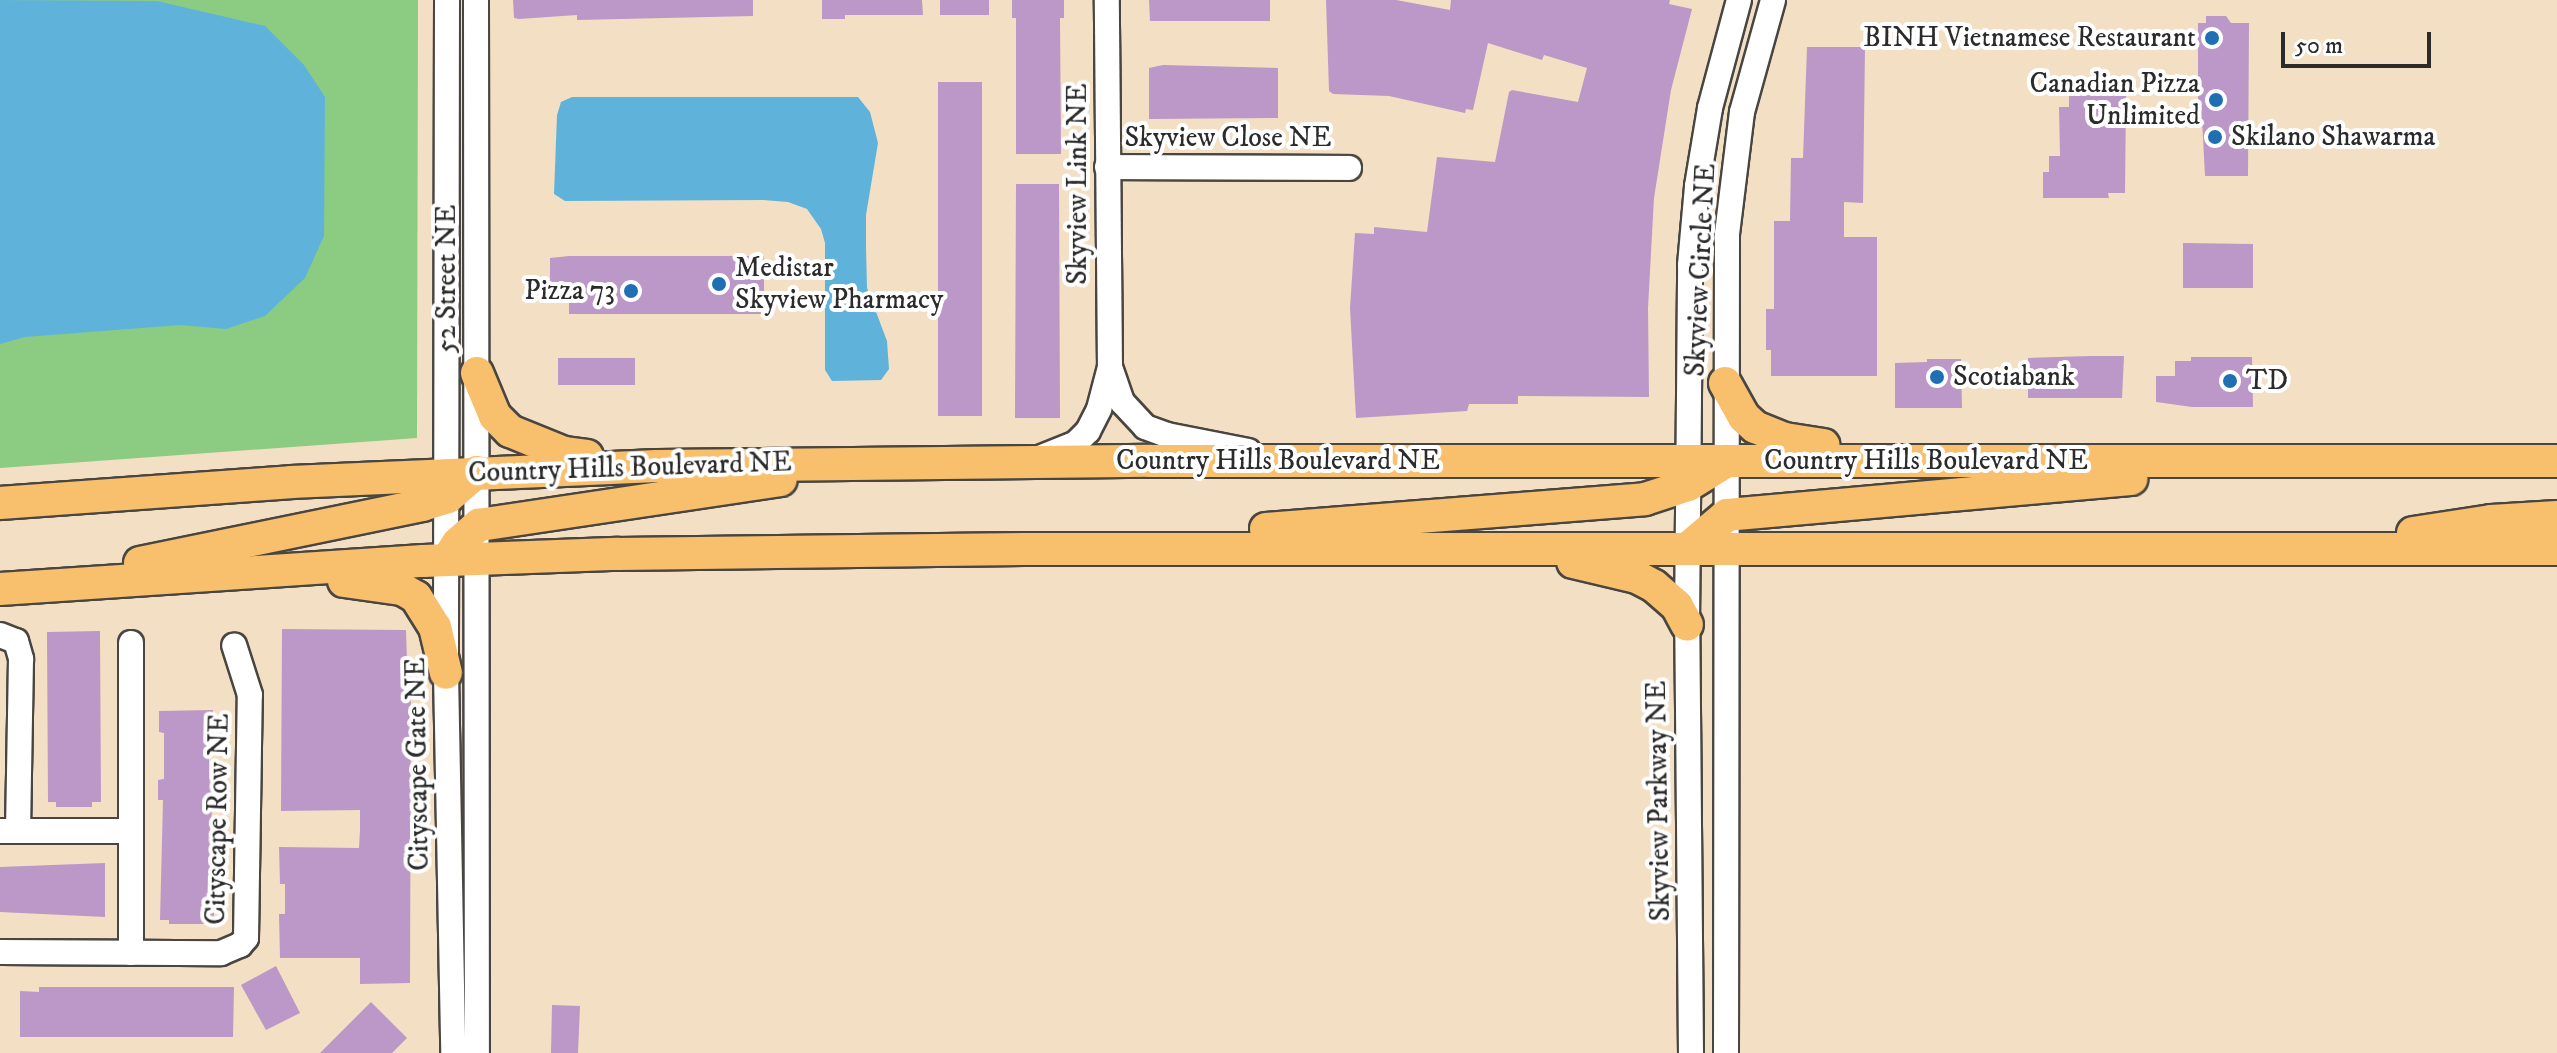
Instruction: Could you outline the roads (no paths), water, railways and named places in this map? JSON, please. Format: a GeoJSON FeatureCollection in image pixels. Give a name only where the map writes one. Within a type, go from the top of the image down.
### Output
{"type":"FeatureCollection","features":[{"type":"Feature","properties":{"kind":"main road"},"geometry":{"type":"LineString","coordinates":[[477,373],[495,416],[523,439],[564,453],[657,466]]}},
{"type":"Feature","properties":{"kind":"main road"},"geometry":{"type":"LineString","coordinates":[[1725,383],[1744,417],[1769,434],[1930,461]]}},
{"type":"Feature","properties":{"kind":"main road","name":"Country Hills Boulevard NE"},"geometry":{"type":"LineString","coordinates":[[0,503],[458,481],[657,466],[1297,461],[1688,473],[1727,461],[2557,461]]}},
{"type":"Feature","properties":{"kind":"main road"},"geometry":{"type":"LineString","coordinates":[[1688,548],[1727,515],[2362,461]]}},
{"type":"Feature","properties":{"kind":"main road"},"geometry":{"type":"LineString","coordinates":[[447,560],[458,543],[479,525],[899,463]]}},
{"type":"Feature","properties":{"kind":"main road"},"geometry":{"type":"LineString","coordinates":[[1024,549],[1645,499],[1688,473]]}},
{"type":"Feature","properties":{"kind":"main road"},"geometry":{"type":"LineString","coordinates":[[11,588],[458,481]]}},
{"type":"Feature","properties":{"kind":"main road"},"geometry":{"type":"LineString","coordinates":[[2315,549],[2491,521],[2557,517]]}},
{"type":"Feature","properties":{"kind":"main road"},"geometry":{"type":"LineString","coordinates":[[1487,548],[1601,567],[1637,577],[1664,592],[1677,606],[1687,625]]}},
{"type":"Feature","properties":{"kind":"main road"},"geometry":{"type":"LineString","coordinates":[[11,588],[479,558],[1024,549],[2557,549]]}},
{"type":"Feature","properties":{"kind":"main road"},"geometry":{"type":"LineString","coordinates":[[241,573],[367,583],[402,589],[416,597],[435,627],[446,673]]}},
{"type":"Feature","properties":{"kind":"street","name":"52 Street NE"},"geometry":{"type":"LineString","coordinates":[[447,0],[458,481],[479,525],[479,558]]}},
{"type":"Feature","properties":{"kind":"street","name":"52 Street NE"},"geometry":{"type":"LineString","coordinates":[[458,481],[477,373],[476,0]]}},
{"type":"Feature","properties":{"kind":"street","name":"Skyview Link NE"},"geometry":{"type":"LineString","coordinates":[[1024,462],[1076,443],[1088,431],[1099,409],[1110,367],[1107,0]]}},
{"type":"Feature","properties":{"kind":"street","name":"Skyview Circle NE"},"geometry":{"type":"LineString","coordinates":[[1688,548],[1690,265],[1697,186],[1710,108],[1739,0]]}},
{"type":"Feature","properties":{"kind":"street","name":"Skyview Circle NE"},"geometry":{"type":"LineString","coordinates":[[1727,548],[1724,300],[1732,184],[1742,112],[1773,0]]}},
{"type":"Feature","properties":{"kind":"street","name":"Skyview Close NE"},"geometry":{"type":"LineString","coordinates":[[1107,167],[1349,168]]}},
{"type":"Feature","properties":{"kind":"street","name":"Skyview Link NE"},"geometry":{"type":"LineString","coordinates":[[1110,367],[1122,402],[1145,427],[1167,435],[1297,461]]}},
{"type":"Feature","properties":{"kind":"street","name":"Cityscape Gate NE"},"geometry":{"type":"LineString","coordinates":[[453,1053],[446,673],[447,560],[458,481]]}},
{"type":"Feature","properties":{"kind":"street","name":"Skyview Parkway NE"},"geometry":{"type":"LineString","coordinates":[[1688,548],[1691,1053]]}},
{"type":"Feature","properties":{"kind":"street"},"geometry":{"type":"LineString","coordinates":[[1726,1053],[1727,548]]}},
{"type":"Feature","properties":{"kind":"street","name":"Cityscape Gate NE"},"geometry":{"type":"LineString","coordinates":[[477,1053],[479,558]]}},
{"type":"Feature","properties":{"kind":"street"},"geometry":{"type":"LineString","coordinates":[[0,635],[16,641],[21,659],[9,831],[131,831]]}},
{"type":"Feature","properties":{"kind":"street"},"geometry":{"type":"LineString","coordinates":[[131,643],[131,953]]}},
{"type":"Feature","properties":{"kind":"street","name":"Cityscape Row NE"},"geometry":{"type":"LineString","coordinates":[[0,952],[221,953],[240,945],[246,938],[249,929],[250,695],[234,645]]}},
{"type":"Feature","properties":{"kind":"water"},"geometry":{"type":"Polygon","coordinates":[[[0,0],[157,1],[265,26],[304,65],[325,97],[324,236],[305,278],[265,316],[226,329],[180,325],[25,337],[0,344],[0,0]]]}},
{"type":"Feature","properties":{"kind":"water"},"geometry":{"type":"Polygon","coordinates":[[[572,97],[858,97],[870,112],[878,143],[866,215],[866,247],[867,288],[887,341],[889,369],[881,380],[832,381],[825,370],[825,243],[821,229],[807,209],[788,202],[763,200],[565,201],[554,194],[557,115],[561,102],[572,97]]]}},
{"type":"Feature","properties":{"kind":"place","name":"BINH Vietnamese Restaurant"},"geometry":{"type":"Point","coordinates":[2212,38]}},
{"type":"Feature","properties":{"kind":"place","name":"Canadian Pizza Unlimited"},"geometry":{"type":"Point","coordinates":[2216,100]}},
{"type":"Feature","properties":{"kind":"place","name":"Skilano Shawarma"},"geometry":{"type":"Point","coordinates":[2215,137]}},
{"type":"Feature","properties":{"kind":"place","name":"Medistar Skyview Pharmacy"},"geometry":{"type":"Point","coordinates":[719,284]}},
{"type":"Feature","properties":{"kind":"place","name":"Pizza 73"},"geometry":{"type":"Point","coordinates":[631,291]}},
{"type":"Feature","properties":{"kind":"place","name":"Scotiabank"},"geometry":{"type":"Point","coordinates":[1937,377]}},
{"type":"Feature","properties":{"kind":"place","name":"TD"},"geometry":{"type":"Point","coordinates":[2230,381]}}]}
